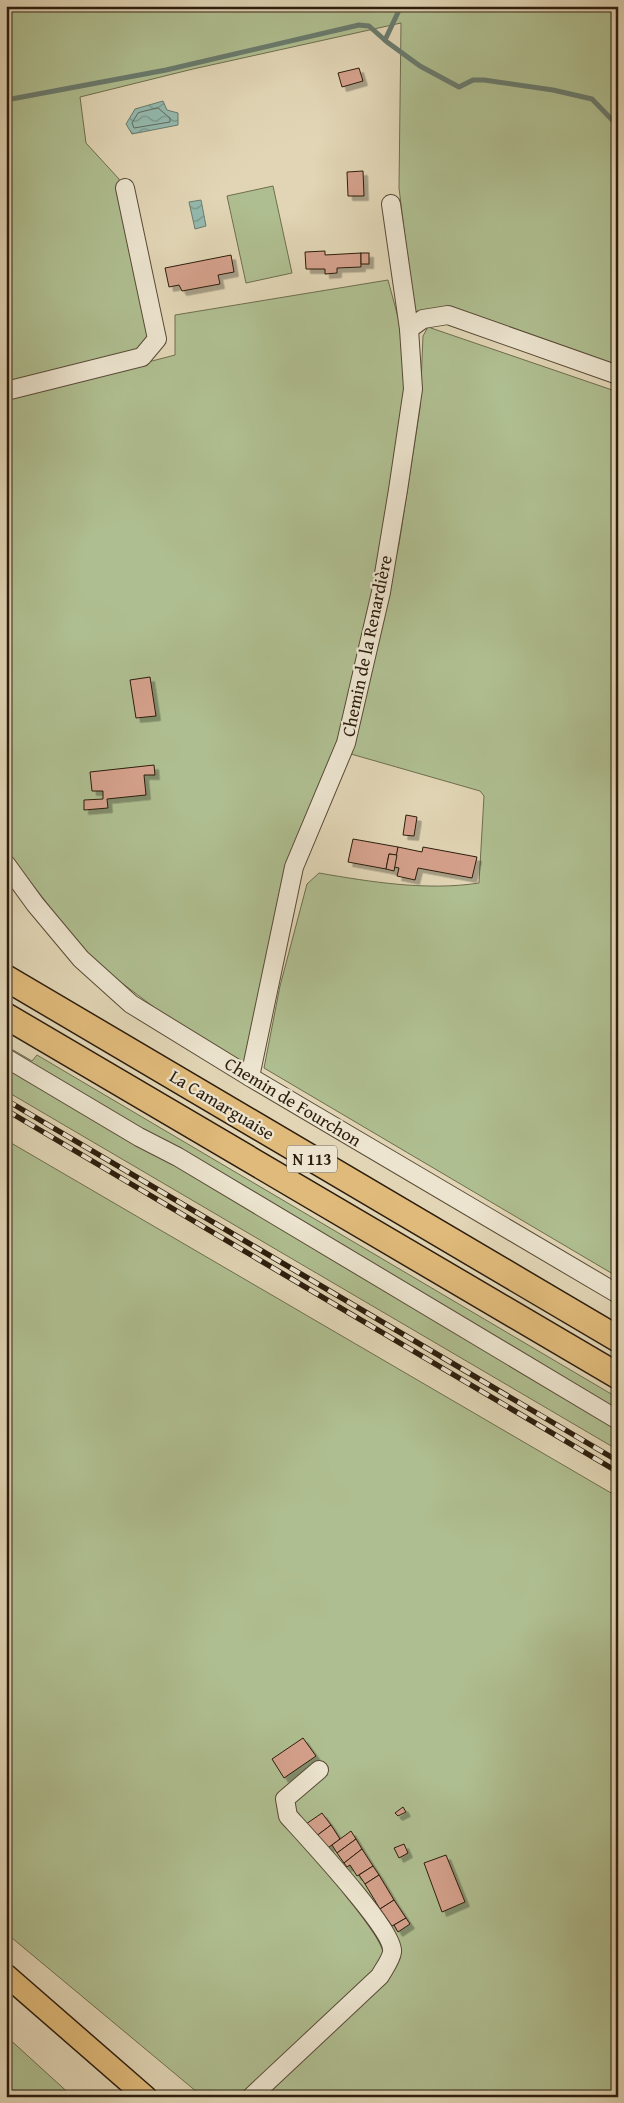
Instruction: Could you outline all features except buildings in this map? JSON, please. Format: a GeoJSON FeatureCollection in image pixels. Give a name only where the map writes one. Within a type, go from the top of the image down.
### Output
{"type":"FeatureCollection","features":[{"type":"Feature","properties":{"kind":"highway","name":"La Camarguaise"},"geometry":{"type":"LineString","coordinates":[[6,978],[618,1339]]}},
{"type":"Feature","properties":{"kind":"highway","name":"La Camarguaise"},"geometry":{"type":"LineString","coordinates":[[6,1016],[618,1376]]}},
{"type":"Feature","properties":{"kind":"main road"},"geometry":{"type":"LineString","coordinates":[[6,1976],[146,2097]]}},
{"type":"Feature","properties":{"kind":"street"},"geometry":{"type":"LineString","coordinates":[[6,391],[142,357],[157,339],[125,188]]}},
{"type":"Feature","properties":{"kind":"street","name":"Chemin de la Renardière"},"geometry":{"type":"LineString","coordinates":[[250,1077],[294,867],[346,743],[381,592],[413,389],[409,329],[391,204]]}},
{"type":"Feature","properties":{"kind":"street"},"geometry":{"type":"LineString","coordinates":[[409,329],[423,319],[448,315],[618,375]]}},
{"type":"Feature","properties":{"kind":"street","name":"Chemin de Fourchon"},"geometry":{"type":"LineString","coordinates":[[6,864],[35,904],[80,959],[131,1004],[250,1077],[618,1294]]}},
{"type":"Feature","properties":{"kind":"street"},"geometry":{"type":"LineString","coordinates":[[6,1058],[178,1157],[618,1420]]}},
{"type":"Feature","properties":{"kind":"street"},"geometry":{"type":"LineString","coordinates":[[251,2097],[380,1976],[392,1952],[389,1938],[357,1894],[288,1816],[285,1799],[319,1770]]}},
{"type":"Feature","properties":{"kind":"green space"},"geometry":{"type":"Polygon","coordinates":[[[6,6],[618,6],[618,365],[435,309],[414,312],[399,188],[401,23],[193,69],[80,97],[86,143],[119,179],[152,345],[133,353],[6,382],[6,6]]]}},
{"type":"Feature","properties":{"kind":"green space"},"geometry":{"type":"Polygon","coordinates":[[[273,186],[292,273],[246,283],[227,196],[273,186]]]}},
{"type":"Feature","properties":{"kind":"green space"},"geometry":{"type":"Polygon","coordinates":[[[388,280],[406,347],[403,414],[392,498],[364,636],[339,735],[309,819],[246,1062],[242,1065],[167,1017],[90,959],[6,850],[6,399],[175,355],[175,315],[388,280]]]}},
{"type":"Feature","properties":{"kind":"green space"},"geometry":{"type":"Polygon","coordinates":[[[428,327],[618,392],[618,1277],[264,1068],[280,986],[307,884],[319,873],[419,886],[479,883],[484,796],[480,791],[351,754],[399,544],[420,408],[423,336],[428,327]]]}},
{"type":"Feature","properties":{"kind":"green space"},"geometry":{"type":"Polygon","coordinates":[[[6,1038],[11,1041],[8,1047],[32,1061],[37,1055],[618,1398],[618,1450],[6,1091],[6,1038]]]}},
{"type":"Feature","properties":{"kind":"green space"},"geometry":{"type":"Polygon","coordinates":[[[6,1140],[618,1497],[618,2097],[203,2097],[6,1933],[6,1140]]]}},
{"type":"Feature","properties":{"kind":"green space"},"geometry":{"type":"Polygon","coordinates":[[[6,2036],[73,2097],[6,2097],[6,2036]]]}},
{"type":"Feature","properties":{"kind":"water"},"geometry":{"type":"Polygon","coordinates":[[[163,101],[167,110],[178,113],[178,125],[132,134],[126,124],[135,109],[163,101]]]}},
{"type":"Feature","properties":{"kind":"water"},"geometry":{"type":"Polygon","coordinates":[[[201,200],[206,226],[195,229],[189,202],[201,200]]]}},
{"type":"Feature","properties":{"kind":"waterway"},"geometry":{"type":"LineString","coordinates":[[385,40],[401,6]]}},
{"type":"Feature","properties":{"kind":"waterway"},"geometry":{"type":"LineString","coordinates":[[6,100],[166,70],[359,25],[369,26],[420,66],[459,87],[473,80],[484,80],[553,90],[592,99],[618,126]]}},
{"type":"Feature","properties":{"kind":"railway"},"geometry":{"type":"LineString","coordinates":[[6,1100],[618,1461]]}},
{"type":"Feature","properties":{"kind":"railway"},"geometry":{"type":"LineString","coordinates":[[6,1110],[618,1472]]}}]}
